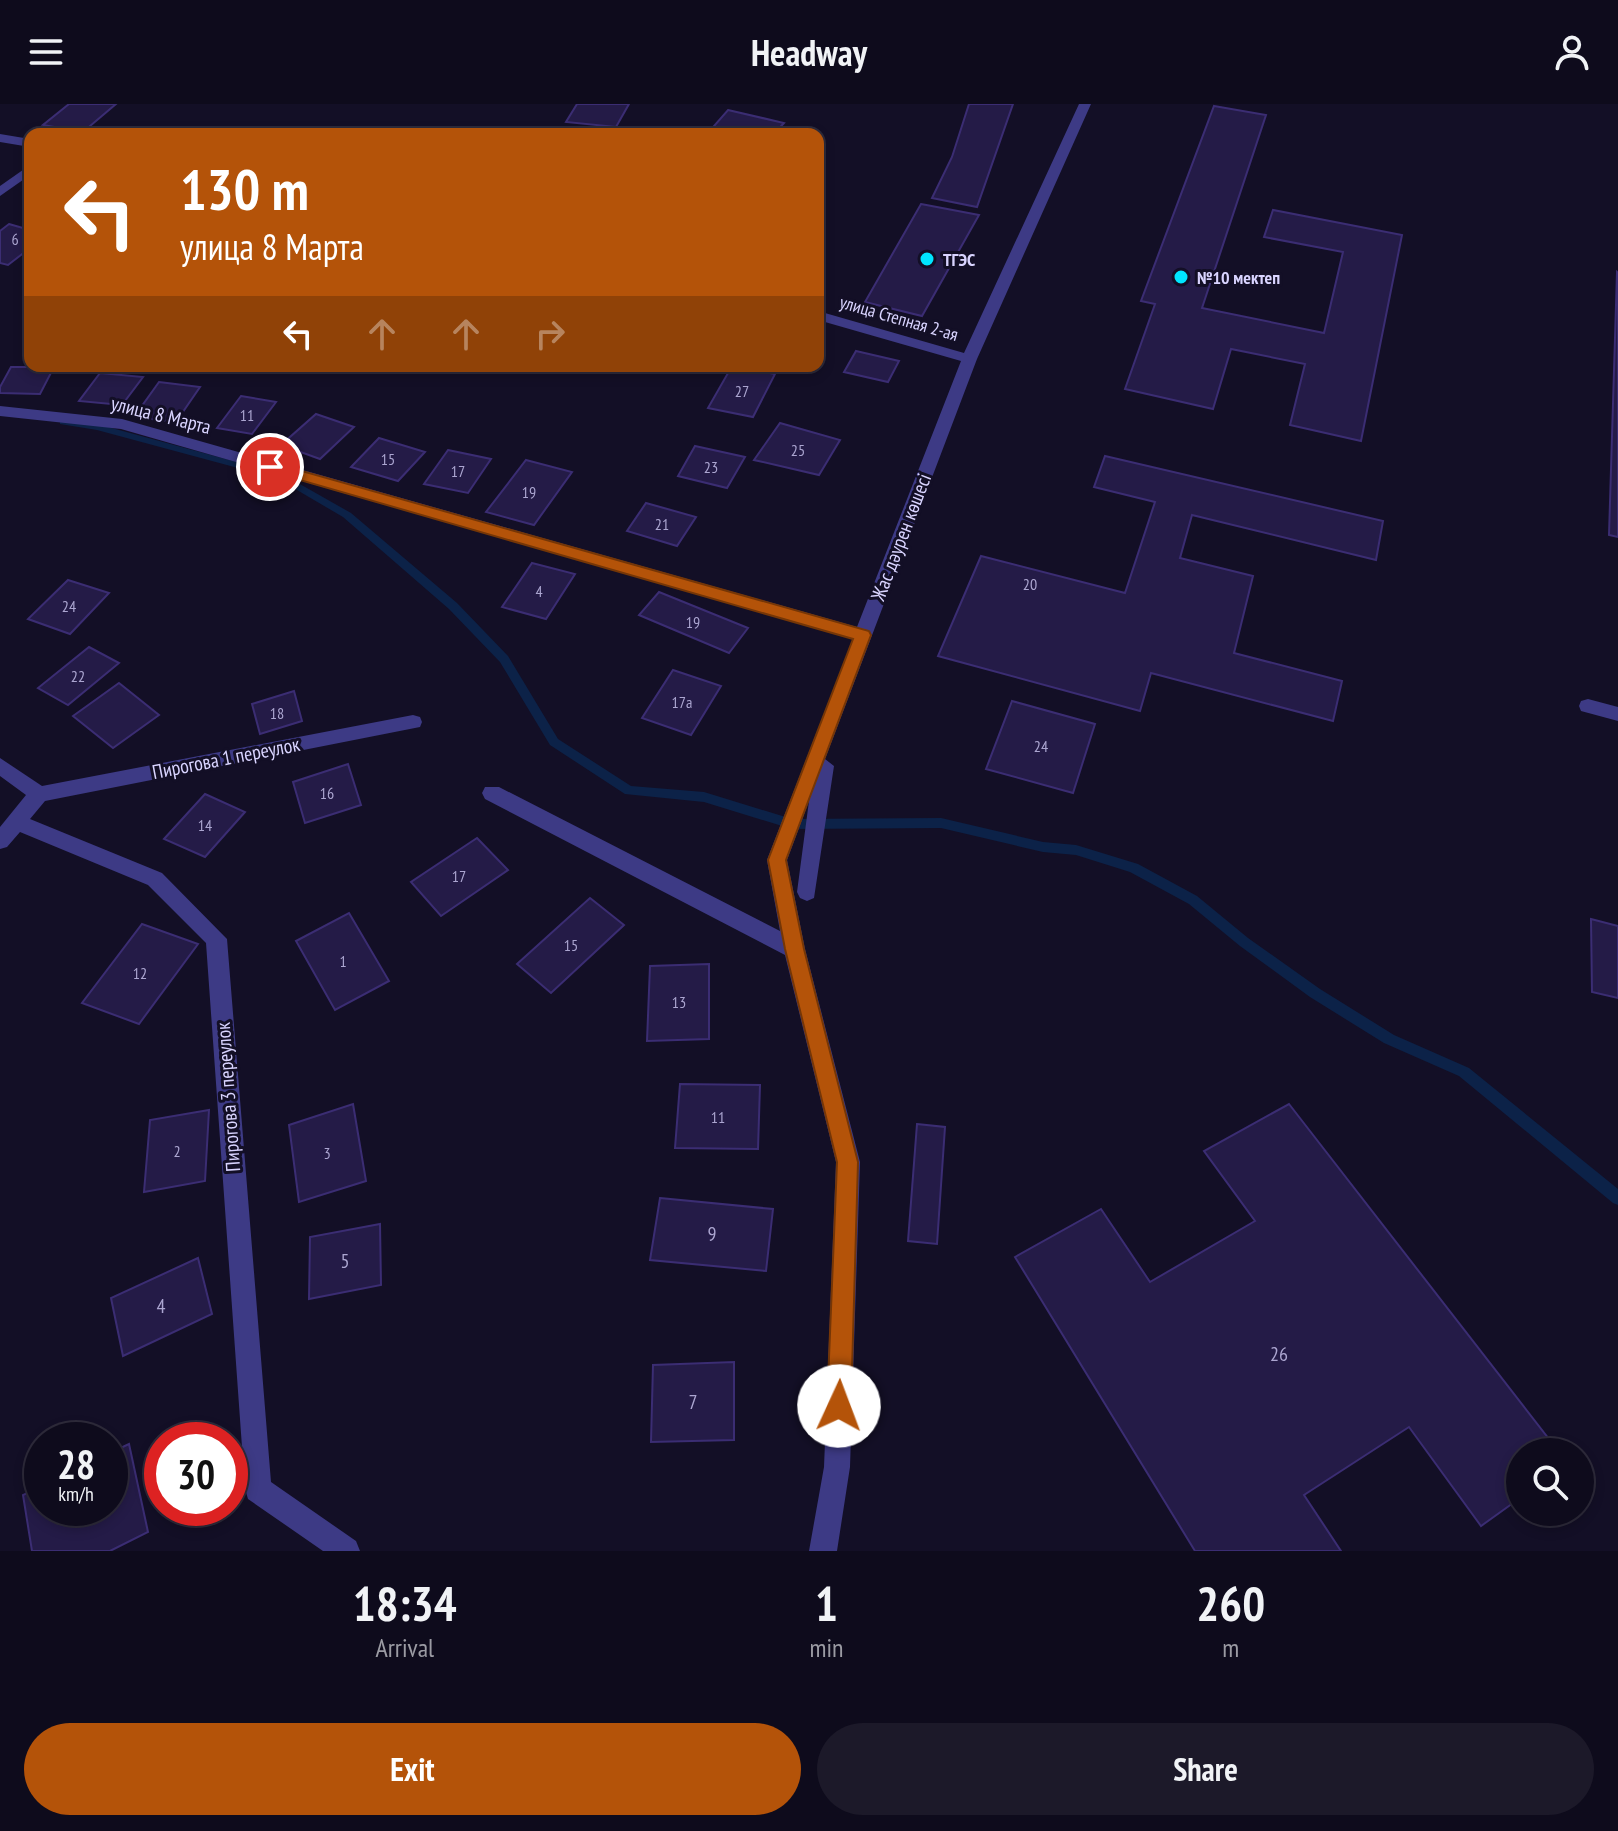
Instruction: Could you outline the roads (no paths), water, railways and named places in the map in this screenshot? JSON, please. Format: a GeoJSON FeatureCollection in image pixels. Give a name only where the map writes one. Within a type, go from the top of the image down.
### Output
{"type":"FeatureCollection","features":[{"type":"Feature","properties":{"kind":"street","name":"Жас дәурен көшесі"},"geometry":{"type":"LineString","coordinates":[[823,1551],[837,1467],[848,1162],[794,949],[777,860],[969,359],[1085,104]]}},
{"type":"Feature","properties":{"kind":"street"},"geometry":{"type":"LineString","coordinates":[[0,138],[24,142]]}},
{"type":"Feature","properties":{"kind":"street"},"geometry":{"type":"LineString","coordinates":[[0,192],[24,174]]}},
{"type":"Feature","properties":{"kind":"street","name":"улица Степная 2-ая"},"geometry":{"type":"LineString","coordinates":[[824,317],[969,359]]}},
{"type":"Feature","properties":{"kind":"street","name":"улица 8 Марта"},"geometry":{"type":"LineString","coordinates":[[0,411],[122,424],[863,635]]}},
{"type":"Feature","properties":{"kind":"street"},"geometry":{"type":"LineString","coordinates":[[1588,706],[1618,714]]}},
{"type":"Feature","properties":{"kind":"street","name":"Пирогова 1 переулок"},"geometry":{"type":"LineString","coordinates":[[39,794],[413,722]]}},
{"type":"Feature","properties":{"kind":"street"},"geometry":{"type":"LineString","coordinates":[[0,766],[39,794],[0,841]]}},
{"type":"Feature","properties":{"kind":"street"},"geometry":{"type":"LineString","coordinates":[[807,892],[824,766]]}},
{"type":"Feature","properties":{"kind":"street"},"geometry":{"type":"LineString","coordinates":[[492,793],[794,949]]}},
{"type":"Feature","properties":{"kind":"street","name":"Пирогова 3 переулок"},"geometry":{"type":"LineString","coordinates":[[17,822],[155,879],[216,939],[258,1489],[346,1551]]}},
{"type":"Feature","properties":{"kind":"waterway"},"geometry":{"type":"LineString","coordinates":[[63,422],[97,427],[288,481],[347,515],[453,606],[504,659],[554,742],[629,791],[704,797],[792,824],[941,823],[1043,847],[1076,850],[1134,868],[1193,900],[1244,942],[1315,993],[1389,1039],[1464,1072],[1618,1198]]}},
{"type":"Feature","properties":{"kind":"place","name":"ТГЭС"},"geometry":{"type":"Point","coordinates":[927,259]}},
{"type":"Feature","properties":{"kind":"place","name":"№10 мектеп"},"geometry":{"type":"Point","coordinates":[1181,277]}}]}
